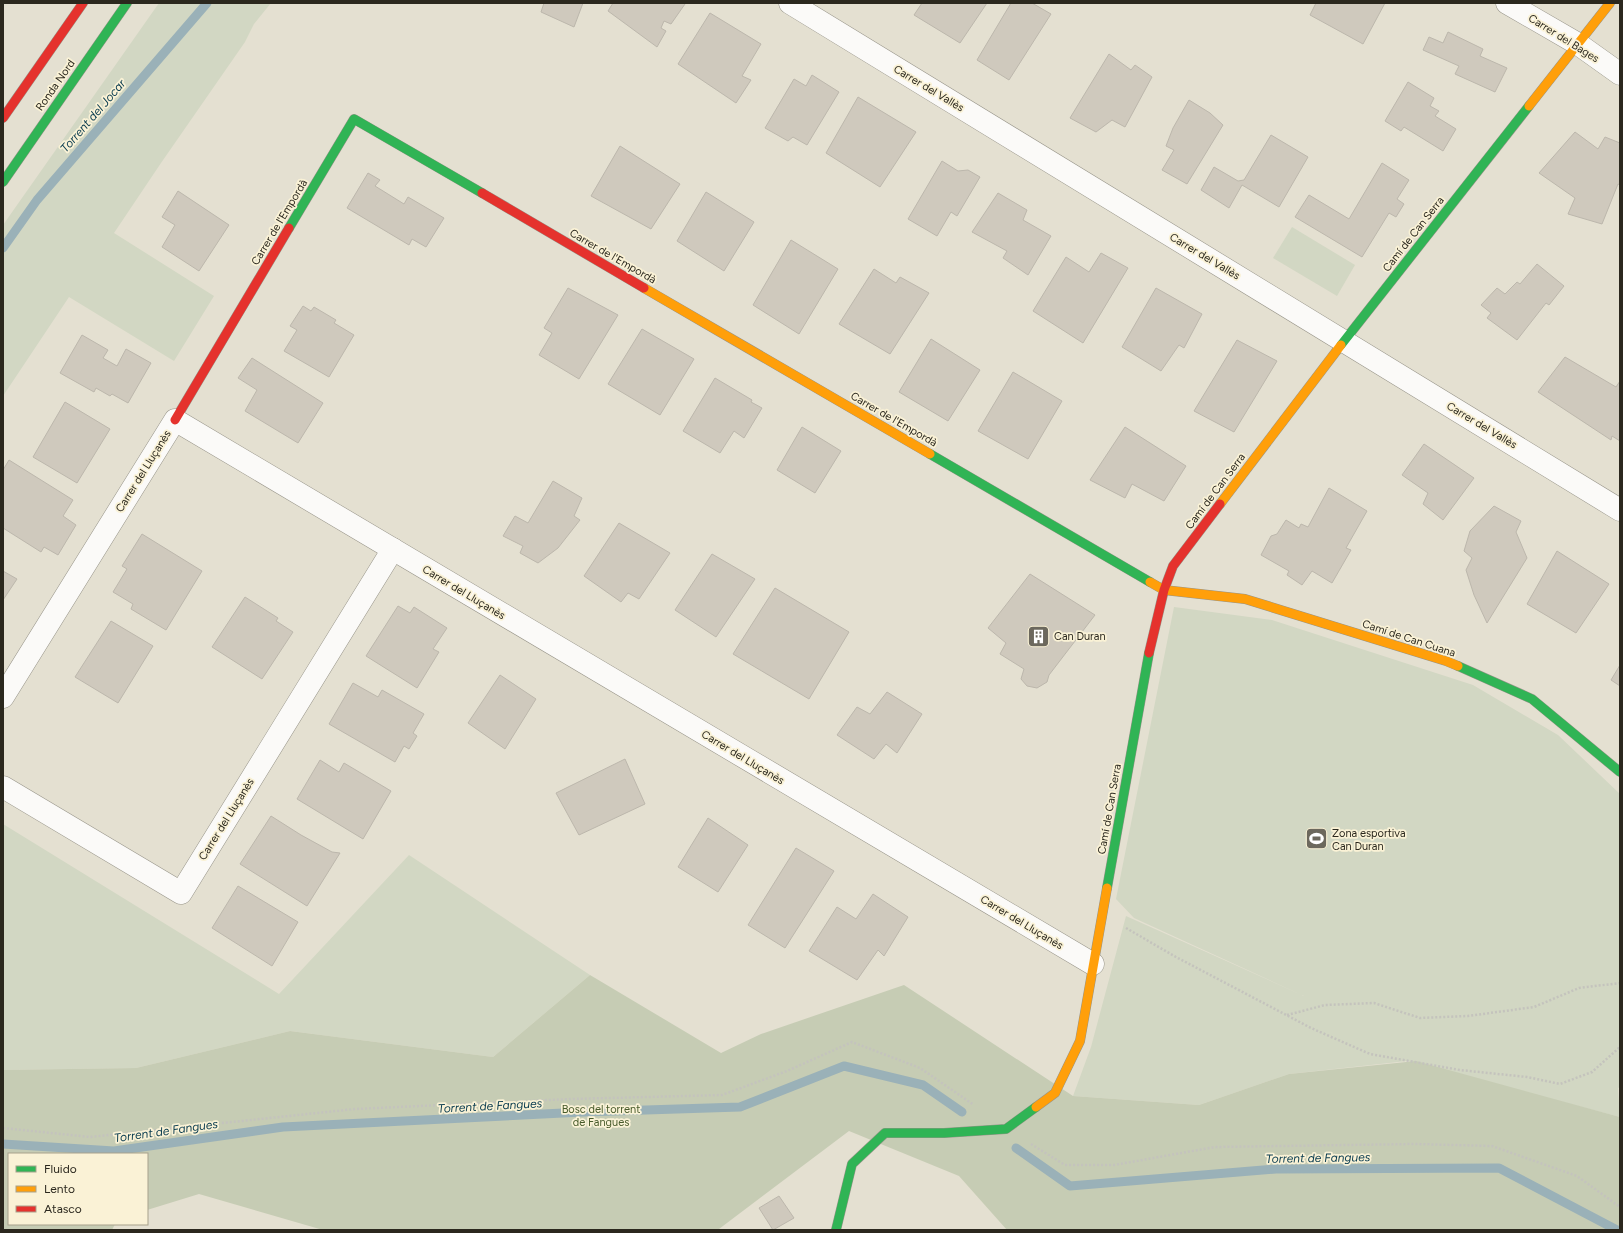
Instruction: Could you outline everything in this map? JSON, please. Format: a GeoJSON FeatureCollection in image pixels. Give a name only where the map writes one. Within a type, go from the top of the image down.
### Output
{"type":"FeatureCollection","features":[{"type":"Feature","properties":{"kind":"street"},"geometry":{"type":"LineString","coordinates":[[3,118],[82,3]]}},
{"type":"Feature","properties":{"kind":"street","name":"Ronda Nord"},"geometry":{"type":"LineString","coordinates":[[3,182],[127,3]]}},
{"type":"Feature","properties":{"kind":"street","name":"Carrer del Vallès"},"geometry":{"type":"LineString","coordinates":[[790,3],[1620,510]]}},
{"type":"Feature","properties":{"kind":"street","name":"Carrer del Bages"},"geometry":{"type":"LineString","coordinates":[[1507,3],[1578,44],[1620,74]]}},
{"type":"Feature","properties":{"kind":"street","name":"Camí de Can Serra"},"geometry":{"type":"LineString","coordinates":[[1006,1129],[1055,1093],[1080,1041],[1151,642],[1164,590],[1174,566],[1344,342],[1610,3]]}},
{"type":"Feature","properties":{"kind":"street","name":"Carrer de l'Empordà"},"geometry":{"type":"LineString","coordinates":[[174,420],[354,119],[1164,590]]}},
{"type":"Feature","properties":{"kind":"street","name":"Carrer del Lluçanès"},"geometry":{"type":"LineString","coordinates":[[3,697],[174,420],[1093,964]]}},
{"type":"Feature","properties":{"kind":"street","name":"Carrer del Lluçanès"},"geometry":{"type":"LineString","coordinates":[[3,787],[181,892],[393,549]]}},
{"type":"Feature","properties":{"kind":"street","name":"Camí de Can Cuana"},"geometry":{"type":"LineString","coordinates":[[1164,590],[1244,599],[1446,661],[1532,699],[1620,772]]}},
{"type":"Feature","properties":{"kind":"street"},"geometry":{"type":"LineString","coordinates":[[836,1230],[852,1164],[885,1134],[944,1133],[1006,1129]]}},
{"type":"Feature","properties":{"kind":"path"},"geometry":{"type":"LineString","coordinates":[[1102,914],[1176,957],[1286,1015],[1311,1028],[1370,1054],[1460,1070],[1527,1078],[1560,1084],[1592,1072],[1620,1047]]}},
{"type":"Feature","properties":{"kind":"path"},"geometry":{"type":"LineString","coordinates":[[1286,1015],[1325,1005],[1374,1003],[1420,1018],[1468,1016],[1534,1007],[1579,988],[1620,983]]}},
{"type":"Feature","properties":{"kind":"path"},"geometry":{"type":"LineString","coordinates":[[3,1128],[90,1137],[355,1109],[571,1099],[722,1095],[787,1071],[852,1042],[920,1068],[964,1097],[1006,1129],[1066,1165],[1114,1165],[1215,1147],[1415,1144],[1492,1146],[1577,1176],[1620,1207]]}},
{"type":"Feature","properties":{"kind":"green space"},"geometry":{"type":"Polygon","coordinates":[[[159,3],[271,3],[254,24],[245,42],[114,233],[214,296],[174,361],[69,297],[3,396],[3,225],[159,3]]]}},
{"type":"Feature","properties":{"kind":"green space"},"geometry":{"type":"Polygon","coordinates":[[[1292,227],[1355,265],[1337,296],[1273,258],[1292,227]]]}},
{"type":"Feature","properties":{"kind":"green space"},"geometry":{"type":"Polygon","coordinates":[[[1174,607],[1272,620],[1473,685],[1558,735],[1620,794],[1620,1087],[1618,1088],[1620,1117],[1407,1061],[1289,1074],[1199,1105],[1073,1096],[1091,1047],[1126,916],[1304,996],[1134,918],[1116,899],[1174,607]]]}},
{"type":"Feature","properties":{"kind":"green space"},"geometry":{"type":"Polygon","coordinates":[[[3,824],[279,994],[409,855],[590,975],[493,1057],[290,1031],[136,1068],[3,1070],[3,824]]]}},
{"type":"Feature","properties":{"kind":"green space","name":"Bosc del torrent de Fangues"},"geometry":{"type":"Polygon","coordinates":[[[590,975],[721,1053],[761,1034],[904,985],[1073,1096],[1199,1105],[1289,1074],[1416,1061],[1620,1117],[1620,1230],[1007,1230],[959,1176],[849,1131],[719,1229],[323,1230],[199,1194],[148,1210],[148,1153],[8,1153],[8,1225],[114,1225],[112,1230],[3,1230],[3,1070],[136,1068],[290,1031],[493,1057],[590,975]]]}},
{"type":"Feature","properties":{"kind":"building"},"geometry":{"type":"Polygon","coordinates":[[[544,3],[583,3],[574,27],[541,12],[544,3]]]}},
{"type":"Feature","properties":{"kind":"building"},"geometry":{"type":"Polygon","coordinates":[[[613,3],[685,4],[671,24],[664,21],[661,28],[666,31],[657,47],[608,11],[613,3]]]}},
{"type":"Feature","properties":{"kind":"building"},"geometry":{"type":"Polygon","coordinates":[[[922,3],[987,3],[960,43],[914,15],[922,3]]]}},
{"type":"Feature","properties":{"kind":"building"},"geometry":{"type":"Polygon","coordinates":[[[1011,3],[1032,3],[1051,14],[1009,80],[977,60],[1011,3]]]}},
{"type":"Feature","properties":{"kind":"building"},"geometry":{"type":"Polygon","coordinates":[[[1316,3],[1385,3],[1363,44],[1310,15],[1316,3]]]}},
{"type":"Feature","properties":{"kind":"building"},"geometry":{"type":"Polygon","coordinates":[[[710,13],[761,44],[742,76],[751,80],[736,103],[678,64],[710,13]]]}},
{"type":"Feature","properties":{"kind":"building"},"geometry":{"type":"Polygon","coordinates":[[[1448,32],[1483,49],[1480,56],[1507,68],[1495,92],[1455,74],[1459,66],[1423,50],[1429,37],[1443,43],[1448,32]]]}},
{"type":"Feature","properties":{"kind":"building"},"geometry":{"type":"Polygon","coordinates":[[[1109,54],[1131,70],[1135,65],[1152,77],[1125,127],[1112,120],[1096,132],[1070,118],[1109,54]]]}},
{"type":"Feature","properties":{"kind":"building"},"geometry":{"type":"Polygon","coordinates":[[[812,75],[839,92],[807,145],[793,137],[788,141],[765,128],[794,79],[806,86],[812,75]]]}},
{"type":"Feature","properties":{"kind":"building"},"geometry":{"type":"Polygon","coordinates":[[[1408,82],[1434,98],[1430,106],[1439,111],[1435,116],[1456,129],[1443,151],[1404,127],[1401,131],[1385,121],[1408,82]]]}},
{"type":"Feature","properties":{"kind":"building"},"geometry":{"type":"Polygon","coordinates":[[[858,97],[916,132],[880,187],[826,153],[858,97]]]}},
{"type":"Feature","properties":{"kind":"building"},"geometry":{"type":"Polygon","coordinates":[[[1189,100],[1210,113],[1223,125],[1187,184],[1162,170],[1174,150],[1166,146],[1173,128],[1189,100]]]}},
{"type":"Feature","properties":{"kind":"building"},"geometry":{"type":"Polygon","coordinates":[[[1575,132],[1598,149],[1605,137],[1620,143],[1620,185],[1618,184],[1602,224],[1568,214],[1575,198],[1539,173],[1575,132]]]}},
{"type":"Feature","properties":{"kind":"building"},"geometry":{"type":"Polygon","coordinates":[[[1271,135],[1308,157],[1279,207],[1242,185],[1229,208],[1201,190],[1214,167],[1238,181],[1244,180],[1271,135]]]}},
{"type":"Feature","properties":{"kind":"building"},"geometry":{"type":"Polygon","coordinates":[[[620,146],[680,184],[651,229],[591,196],[620,146]]]}},
{"type":"Feature","properties":{"kind":"building"},"geometry":{"type":"Polygon","coordinates":[[[942,161],[958,171],[968,170],[980,177],[957,216],[951,212],[937,236],[908,219],[942,161]]]}},
{"type":"Feature","properties":{"kind":"building"},"geometry":{"type":"Polygon","coordinates":[[[1382,163],[1409,180],[1397,199],[1404,204],[1396,217],[1389,213],[1362,257],[1295,217],[1309,195],[1349,219],[1382,163]]]}},
{"type":"Feature","properties":{"kind":"building"},"geometry":{"type":"Polygon","coordinates":[[[368,173],[380,180],[375,186],[404,204],[408,197],[444,218],[426,247],[412,239],[409,245],[347,208],[368,173]]]}},
{"type":"Feature","properties":{"kind":"building"},"geometry":{"type":"Polygon","coordinates":[[[178,191],[229,225],[199,271],[162,247],[175,225],[162,217],[178,191]]]}},
{"type":"Feature","properties":{"kind":"building"},"geometry":{"type":"Polygon","coordinates":[[[706,192],[754,222],[724,271],[677,241],[706,192]]]}},
{"type":"Feature","properties":{"kind":"building"},"geometry":{"type":"Polygon","coordinates":[[[998,193],[1027,210],[1023,220],[1051,236],[1028,275],[1003,258],[1007,251],[972,232],[998,193]]]}},
{"type":"Feature","properties":{"kind":"building"},"geometry":{"type":"Polygon","coordinates":[[[791,240],[838,269],[799,334],[753,305],[791,240]]]}},
{"type":"Feature","properties":{"kind":"building"},"geometry":{"type":"Polygon","coordinates":[[[1101,253],[1128,268],[1083,343],[1033,311],[1066,257],[1089,272],[1101,253]]]}},
{"type":"Feature","properties":{"kind":"building"},"geometry":{"type":"Polygon","coordinates":[[[1537,264],[1564,286],[1549,305],[1546,303],[1517,340],[1487,318],[1491,313],[1481,305],[1497,288],[1505,294],[1517,282],[1520,284],[1537,264]]]}},
{"type":"Feature","properties":{"kind":"building"},"geometry":{"type":"Polygon","coordinates":[[[874,269],[896,283],[900,277],[929,293],[890,354],[839,324],[874,269]]]}},
{"type":"Feature","properties":{"kind":"building"},"geometry":{"type":"Polygon","coordinates":[[[568,288],[618,315],[579,379],[539,355],[552,333],[544,328],[568,288]]]}},
{"type":"Feature","properties":{"kind":"building"},"geometry":{"type":"Polygon","coordinates":[[[1156,288],[1202,314],[1184,348],[1179,345],[1161,371],[1122,347],[1156,288]]]}},
{"type":"Feature","properties":{"kind":"building"},"geometry":{"type":"Polygon","coordinates":[[[303,306],[311,311],[314,307],[336,320],[334,323],[354,335],[329,377],[284,351],[297,330],[290,326],[303,306]]]}},
{"type":"Feature","properties":{"kind":"building"},"geometry":{"type":"Polygon","coordinates":[[[642,329],[694,359],[660,415],[608,384],[642,329]]]}},
{"type":"Feature","properties":{"kind":"building"},"geometry":{"type":"Polygon","coordinates":[[[82,335],[108,350],[103,358],[117,366],[126,349],[151,363],[128,403],[112,394],[110,396],[96,388],[94,392],[60,373],[82,335]]]}},
{"type":"Feature","properties":{"kind":"building"},"geometry":{"type":"Polygon","coordinates":[[[931,339],[980,370],[948,421],[899,392],[931,339]]]}},
{"type":"Feature","properties":{"kind":"building"},"geometry":{"type":"Polygon","coordinates":[[[1237,340],[1277,361],[1234,432],[1194,411],[1237,340]]]}},
{"type":"Feature","properties":{"kind":"building"},"geometry":{"type":"Polygon","coordinates":[[[1565,357],[1616,387],[1620,381],[1620,441],[1612,436],[1611,440],[1538,392],[1565,357]]]}},
{"type":"Feature","properties":{"kind":"building"},"geometry":{"type":"Polygon","coordinates":[[[252,358],[323,403],[298,443],[245,411],[257,390],[238,378],[252,358]]]}},
{"type":"Feature","properties":{"kind":"building"},"geometry":{"type":"Polygon","coordinates":[[[1013,372],[1062,401],[1028,459],[978,431],[1013,372]]]}},
{"type":"Feature","properties":{"kind":"building"},"geometry":{"type":"Polygon","coordinates":[[[715,378],[752,400],[751,402],[762,408],[744,438],[734,431],[720,453],[683,431],[715,378]]]}},
{"type":"Feature","properties":{"kind":"building"},"geometry":{"type":"Polygon","coordinates":[[[65,402],[110,429],[77,483],[33,457],[65,402]]]}},
{"type":"Feature","properties":{"kind":"building"},"geometry":{"type":"Polygon","coordinates":[[[802,427],[841,451],[815,493],[777,470],[802,427]]]}},
{"type":"Feature","properties":{"kind":"building"},"geometry":{"type":"Polygon","coordinates":[[[1125,427],[1186,466],[1164,501],[1132,484],[1125,498],[1090,480],[1125,427]]]}},
{"type":"Feature","properties":{"kind":"building"},"geometry":{"type":"Polygon","coordinates":[[[1424,444],[1474,478],[1443,520],[1423,504],[1428,493],[1402,475],[1424,444]]]}},
{"type":"Feature","properties":{"kind":"building"},"geometry":{"type":"Polygon","coordinates":[[[9,460],[73,500],[63,516],[76,525],[58,555],[44,547],[41,552],[3,528],[3,470],[9,460]]]}},
{"type":"Feature","properties":{"kind":"building"},"geometry":{"type":"Polygon","coordinates":[[[553,481],[582,498],[574,516],[580,520],[558,548],[538,563],[520,553],[523,546],[503,536],[515,516],[528,523],[553,481]]]}},
{"type":"Feature","properties":{"kind":"building"},"geometry":{"type":"Polygon","coordinates":[[[1329,488],[1367,511],[1346,548],[1351,550],[1332,583],[1312,571],[1302,585],[1287,575],[1289,571],[1261,555],[1271,536],[1277,534],[1286,520],[1299,528],[1301,524],[1308,527],[1329,488]]]}},
{"type":"Feature","properties":{"kind":"building"},"geometry":{"type":"Polygon","coordinates":[[[1494,506],[1521,521],[1516,532],[1527,558],[1487,623],[1474,595],[1466,570],[1472,558],[1464,551],[1470,531],[1494,506]]]}},
{"type":"Feature","properties":{"kind":"building"},"geometry":{"type":"Polygon","coordinates":[[[619,523],[670,553],[639,599],[628,593],[621,602],[584,576],[619,523]]]}},
{"type":"Feature","properties":{"kind":"building"},"geometry":{"type":"Polygon","coordinates":[[[142,534],[202,571],[166,630],[131,609],[133,604],[113,592],[127,569],[122,566],[142,534]]]}},
{"type":"Feature","properties":{"kind":"building"},"geometry":{"type":"Polygon","coordinates":[[[1557,551],[1609,584],[1576,633],[1527,604],[1557,551]]]}},
{"type":"Feature","properties":{"kind":"building"},"geometry":{"type":"Polygon","coordinates":[[[712,554],[755,579],[716,637],[675,610],[712,554]]]}},
{"type":"Feature","properties":{"kind":"building"},"geometry":{"type":"Polygon","coordinates":[[[3,571],[17,579],[3,600],[3,571]]]}},
{"type":"Feature","properties":{"kind":"building","name":"Can Duran"},"geometry":{"type":"Polygon","coordinates":[[[1030,574],[1095,615],[1049,675],[1047,682],[1037,688],[1027,686],[1021,679],[1024,669],[1000,654],[1006,643],[988,628],[1030,574]]]}},
{"type":"Feature","properties":{"kind":"building"},"geometry":{"type":"Polygon","coordinates":[[[775,588],[849,632],[809,699],[733,654],[775,588]]]}},
{"type":"Feature","properties":{"kind":"building"},"geometry":{"type":"Polygon","coordinates":[[[245,597],[278,618],[276,621],[293,632],[262,679],[212,647],[245,597]]]}},
{"type":"Feature","properties":{"kind":"building"},"geometry":{"type":"Polygon","coordinates":[[[398,606],[410,613],[414,607],[447,628],[433,649],[439,652],[417,688],[366,656],[398,606]]]}},
{"type":"Feature","properties":{"kind":"building"},"geometry":{"type":"Polygon","coordinates":[[[111,621],[153,646],[118,703],[75,677],[111,621]]]}},
{"type":"Feature","properties":{"kind":"building"},"geometry":{"type":"Polygon","coordinates":[[[1620,665],[1620,686],[1611,680],[1620,665]]]}},
{"type":"Feature","properties":{"kind":"building"},"geometry":{"type":"Polygon","coordinates":[[[500,675],[536,699],[505,749],[468,723],[500,675]]]}},
{"type":"Feature","properties":{"kind":"building"},"geometry":{"type":"Polygon","coordinates":[[[353,683],[378,697],[382,690],[424,714],[413,733],[417,736],[409,749],[404,746],[395,762],[329,724],[353,683]]]}},
{"type":"Feature","properties":{"kind":"building"},"geometry":{"type":"Polygon","coordinates":[[[887,692],[922,714],[897,753],[886,744],[874,759],[837,735],[857,707],[870,714],[887,692]]]}},
{"type":"Feature","properties":{"kind":"building"},"geometry":{"type":"Polygon","coordinates":[[[625,759],[645,804],[579,835],[556,793],[625,759]]]}},
{"type":"Feature","properties":{"kind":"building"},"geometry":{"type":"Polygon","coordinates":[[[320,760],[339,772],[344,763],[391,791],[363,839],[297,799],[320,760]]]}},
{"type":"Feature","properties":{"kind":"building"},"geometry":{"type":"Polygon","coordinates":[[[271,816],[332,852],[340,853],[307,906],[240,864],[271,816]]]}},
{"type":"Feature","properties":{"kind":"building"},"geometry":{"type":"Polygon","coordinates":[[[708,818],[748,845],[718,892],[678,867],[708,818]]]}},
{"type":"Feature","properties":{"kind":"building"},"geometry":{"type":"Polygon","coordinates":[[[796,848],[834,871],[785,948],[748,925],[796,848]]]}},
{"type":"Feature","properties":{"kind":"building"},"geometry":{"type":"Polygon","coordinates":[[[238,886],[298,922],[272,966],[212,928],[238,886]]]}},
{"type":"Feature","properties":{"kind":"building"},"geometry":{"type":"Polygon","coordinates":[[[873,894],[908,917],[884,956],[878,950],[857,980],[809,951],[837,907],[856,919],[873,894]]]}},
{"type":"Feature","properties":{"kind":"building"},"geometry":{"type":"Polygon","coordinates":[[[779,1196],[794,1218],[773,1230],[759,1208],[779,1196]]]}},
{"type":"Feature","properties":{"kind":"waterway","name":"Torrent del Jocar"},"geometry":{"type":"LineString","coordinates":[[3,248],[37,200],[207,3]]}},
{"type":"Feature","properties":{"kind":"waterway","name":"Torrent de Fangues"},"geometry":{"type":"LineString","coordinates":[[3,1144],[114,1151],[283,1127],[583,1112],[740,1107],[844,1066],[923,1085],[962,1112]]}},
{"type":"Feature","properties":{"kind":"waterway","name":"Torrent de Fangues"},"geometry":{"type":"LineString","coordinates":[[1016,1148],[1070,1186],[1276,1169],[1499,1168],[1617,1230]]}},
{"type":"Feature","properties":{"kind":"traffic: fast"},"geometry":{"type":"LineString","coordinates":[[3,182],[127,3]]}},
{"type":"Feature","properties":{"kind":"traffic: fast"},"geometry":{"type":"LineString","coordinates":[[1341,345],[1529,106]]}},
{"type":"Feature","properties":{"kind":"traffic: fast"},"geometry":{"type":"LineString","coordinates":[[289,228],[354,119],[482,193]]}},
{"type":"Feature","properties":{"kind":"traffic: fast"},"geometry":{"type":"LineString","coordinates":[[930,454],[1150,582]]}},
{"type":"Feature","properties":{"kind":"traffic: fast"},"geometry":{"type":"LineString","coordinates":[[1107,888],[1149,653]]}},
{"type":"Feature","properties":{"kind":"traffic: fast"},"geometry":{"type":"LineString","coordinates":[[1458,666],[1532,699],[1620,772]]}},
{"type":"Feature","properties":{"kind":"traffic: fast"},"geometry":{"type":"LineString","coordinates":[[836,1230],[852,1164],[885,1133],[944,1133],[1006,1129],[1036,1107]]}},
{"type":"Feature","properties":{"kind":"traffic: slow"},"geometry":{"type":"LineString","coordinates":[[1529,106],[1610,3]]}},
{"type":"Feature","properties":{"kind":"traffic: slow"},"geometry":{"type":"LineString","coordinates":[[644,288],[930,454]]}},
{"type":"Feature","properties":{"kind":"traffic: slow"},"geometry":{"type":"LineString","coordinates":[[1220,504],[1341,345]]}},
{"type":"Feature","properties":{"kind":"traffic: slow"},"geometry":{"type":"LineString","coordinates":[[1150,582],[1164,590],[1245,599],[1458,666]]}},
{"type":"Feature","properties":{"kind":"traffic: slow"},"geometry":{"type":"LineString","coordinates":[[1036,1107],[1055,1093],[1080,1041],[1107,888]]}},
{"type":"Feature","properties":{"kind":"traffic: jam"},"geometry":{"type":"LineString","coordinates":[[3,118],[83,3]]}},
{"type":"Feature","properties":{"kind":"traffic: jam"},"geometry":{"type":"LineString","coordinates":[[482,193],[644,288]]}},
{"type":"Feature","properties":{"kind":"traffic: jam"},"geometry":{"type":"LineString","coordinates":[[175,420],[289,228]]}},
{"type":"Feature","properties":{"kind":"traffic: jam"},"geometry":{"type":"LineString","coordinates":[[1149,653],[1164,590],[1173,566],[1220,504]]}},
{"type":"Feature","properties":{"kind":"place","name":"Can Duran"},"geometry":{"type":"Point","coordinates":[1038,636]}},
{"type":"Feature","properties":{"kind":"place","name":"Zona esportiva Can Duran"},"geometry":{"type":"Point","coordinates":[1317,839]}}]}
